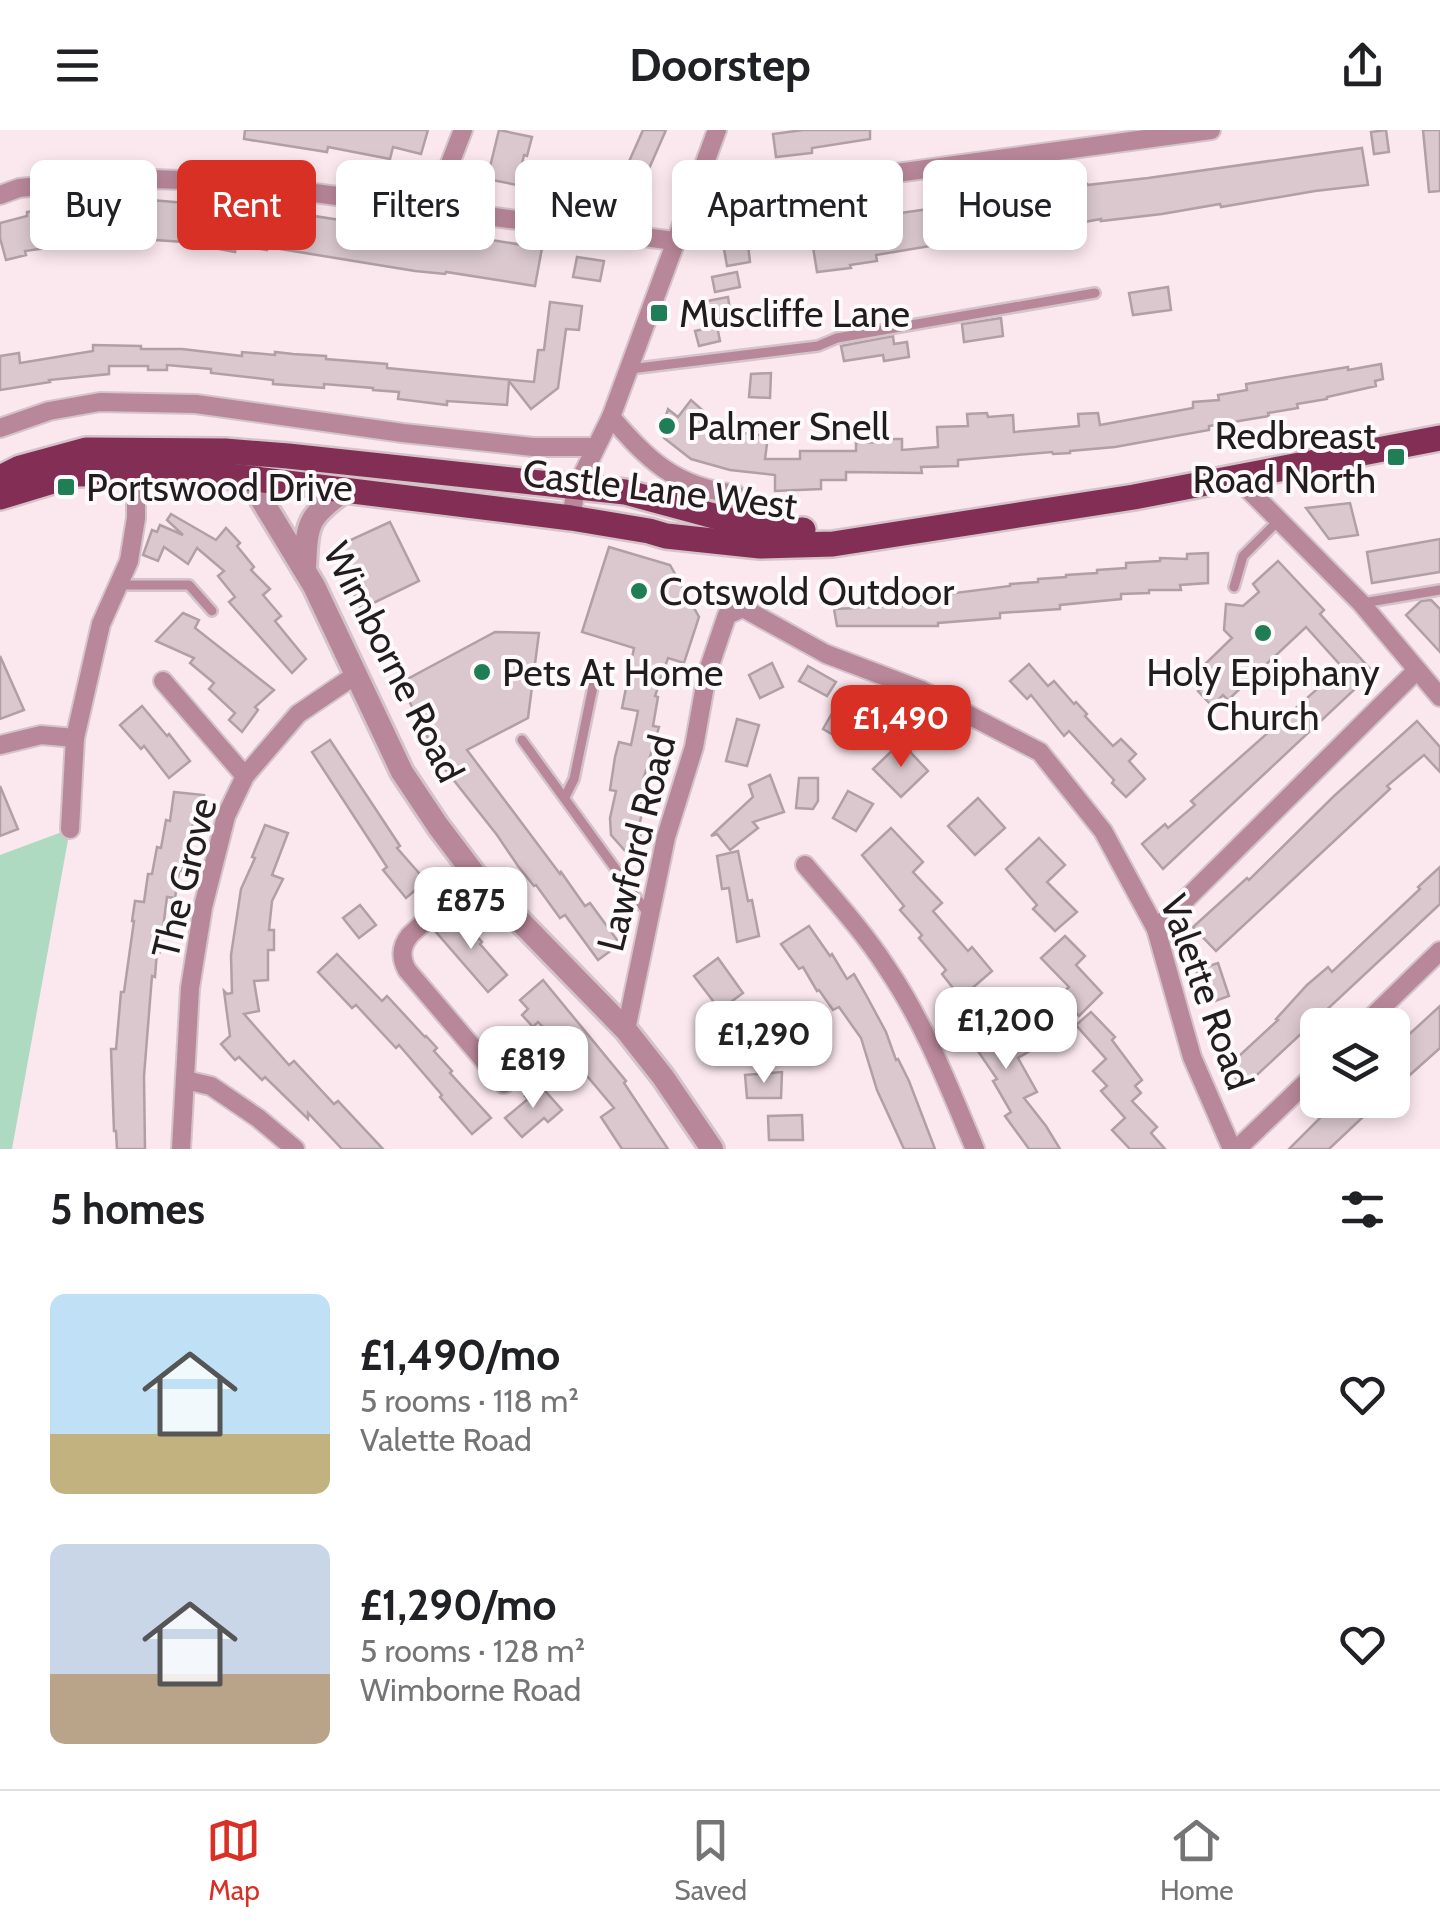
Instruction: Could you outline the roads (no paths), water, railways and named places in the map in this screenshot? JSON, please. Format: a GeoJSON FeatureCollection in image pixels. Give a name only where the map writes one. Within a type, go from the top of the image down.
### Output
{"type":"FeatureCollection","features":[{"type":"Feature","properties":{"kind":"main road","name":"Castle Lane West"},"geometry":{"type":"LineString","coordinates":[[251,466],[346,490],[760,546],[832,544],[1238,479],[1440,438]]}},
{"type":"Feature","properties":{"kind":"main road"},"geometry":{"type":"LineString","coordinates":[[0,478],[20,468],[86,450],[251,466]]}},
{"type":"Feature","properties":{"kind":"main road","name":"Castle Lane West"},"geometry":{"type":"LineString","coordinates":[[251,466],[625,492],[746,525],[794,532],[1238,479]]}},
{"type":"Feature","properties":{"kind":"main road"},"geometry":{"type":"LineString","coordinates":[[0,497],[76,474],[198,472],[251,466]]}},
{"type":"Feature","properties":{"kind":"street"},"geometry":{"type":"LineString","coordinates":[[451,160],[463,130]]}},
{"type":"Feature","properties":{"kind":"street"},"geometry":{"type":"LineString","coordinates":[[706,160],[717,130]]}},
{"type":"Feature","properties":{"kind":"street"},"geometry":{"type":"LineString","coordinates":[[903,172],[1211,130]]}},
{"type":"Feature","properties":{"kind":"street"},"geometry":{"type":"LineString","coordinates":[[0,194],[19,188],[128,178],[234,182],[336,195]]}},
{"type":"Feature","properties":{"kind":"street"},"geometry":{"type":"LineString","coordinates":[[495,216],[672,241]]}},
{"type":"Feature","properties":{"kind":"street"},"geometry":{"type":"LineString","coordinates":[[572,518],[576,488],[611,416],[672,246]]}},
{"type":"Feature","properties":{"kind":"street"},"geometry":{"type":"LineString","coordinates":[[0,428],[49,411],[100,402],[177,404],[533,448],[595,447]]}},
{"type":"Feature","properties":{"kind":"street","name":"Castle Lane West"},"geometry":{"type":"LineString","coordinates":[[611,416],[641,452],[678,478],[706,491],[735,494],[746,525]]}},
{"type":"Feature","properties":{"kind":"street"},"geometry":{"type":"LineString","coordinates":[[70,829],[76,729],[100,624],[129,560],[136,518],[136,472],[86,450]]}},
{"type":"Feature","properties":{"kind":"street","name":"Wimborne Road"},"geometry":{"type":"LineString","coordinates":[[251,466],[357,674],[402,772],[475,875],[626,1030],[712,1149]]}},
{"type":"Feature","properties":{"kind":"street"},"geometry":{"type":"LineString","coordinates":[[1238,479],[1361,603],[1440,697]]}},
{"type":"Feature","properties":{"kind":"street"},"geometry":{"type":"LineString","coordinates":[[304,568],[306,533],[318,510],[346,490]]}},
{"type":"Feature","properties":{"kind":"street","name":"Valette Road"},"geometry":{"type":"LineString","coordinates":[[727,615],[743,608],[826,654],[920,690],[1040,752],[1103,831],[1156,929],[1192,1057],[1235,1149]]}},
{"type":"Feature","properties":{"kind":"street","name":"Lawford Road"},"geometry":{"type":"LineString","coordinates":[[626,1030],[666,837],[694,748],[707,674],[727,615]]}},
{"type":"Feature","properties":{"kind":"street"},"geometry":{"type":"LineString","coordinates":[[1156,929],[1416,670]]}},
{"type":"Feature","properties":{"kind":"street","name":"The Grove"},"geometry":{"type":"LineString","coordinates":[[181,1149],[190,988],[203,907],[226,816],[246,776],[298,714],[357,674]]}},
{"type":"Feature","properties":{"kind":"street"},"geometry":{"type":"LineString","coordinates":[[163,681],[246,776]]}},
{"type":"Feature","properties":{"kind":"street"},"geometry":{"type":"LineString","coordinates":[[0,745],[76,729]]}},
{"type":"Feature","properties":{"kind":"street"},"geometry":{"type":"LineString","coordinates":[[804,865],[873,947],[909,1004],[975,1149]]}},
{"type":"Feature","properties":{"kind":"street"},"geometry":{"type":"LineString","coordinates":[[475,875],[410,934],[403,946],[402,959],[504,1084]]}},
{"type":"Feature","properties":{"kind":"street"},"geometry":{"type":"LineString","coordinates":[[1382,1008],[1440,952]]}},
{"type":"Feature","properties":{"kind":"street"},"geometry":{"type":"LineString","coordinates":[[185,1080],[211,1086],[295,1149]]}},
{"type":"Feature","properties":{"kind":"street"},"geometry":{"type":"LineString","coordinates":[[1235,1149],[1300,1087]]}},
{"type":"Feature","properties":{"kind":"lane"},"geometry":{"type":"LineString","coordinates":[[627,369],[818,346],[836,338],[1095,293]]}},
{"type":"Feature","properties":{"kind":"lane"},"geometry":{"type":"LineString","coordinates":[[1234,586],[1242,556],[1279,520]]}},
{"type":"Feature","properties":{"kind":"lane"},"geometry":{"type":"LineString","coordinates":[[118,585],[189,584],[212,611]]}},
{"type":"Feature","properties":{"kind":"lane"},"geometry":{"type":"LineString","coordinates":[[1361,603],[1440,590]]}},
{"type":"Feature","properties":{"kind":"lane"},"geometry":{"type":"LineString","coordinates":[[565,797],[574,779],[595,677]]}},
{"type":"Feature","properties":{"kind":"lane"},"geometry":{"type":"LineString","coordinates":[[522,740],[650,915]]}},
{"type":"Feature","properties":{"kind":"place","name":"Muscliffe Lane"},"geometry":{"type":"Point","coordinates":[659,313]}},
{"type":"Feature","properties":{"kind":"place","name":"Palmer Snell"},"geometry":{"type":"Point","coordinates":[667,426]}},
{"type":"Feature","properties":{"kind":"place","name":"Redbreast Road North"},"geometry":{"type":"Point","coordinates":[1396,457]}},
{"type":"Feature","properties":{"kind":"place","name":"Portswood Drive"},"geometry":{"type":"Point","coordinates":[66,487]}},
{"type":"Feature","properties":{"kind":"place","name":"Cotswold Outdoor"},"geometry":{"type":"Point","coordinates":[639,591]}},
{"type":"Feature","properties":{"kind":"place","name":"Holy Epiphany Church"},"geometry":{"type":"Point","coordinates":[1263,633]}},
{"type":"Feature","properties":{"kind":"place","name":"Pets At Home"},"geometry":{"type":"Point","coordinates":[482,672]}}]}
